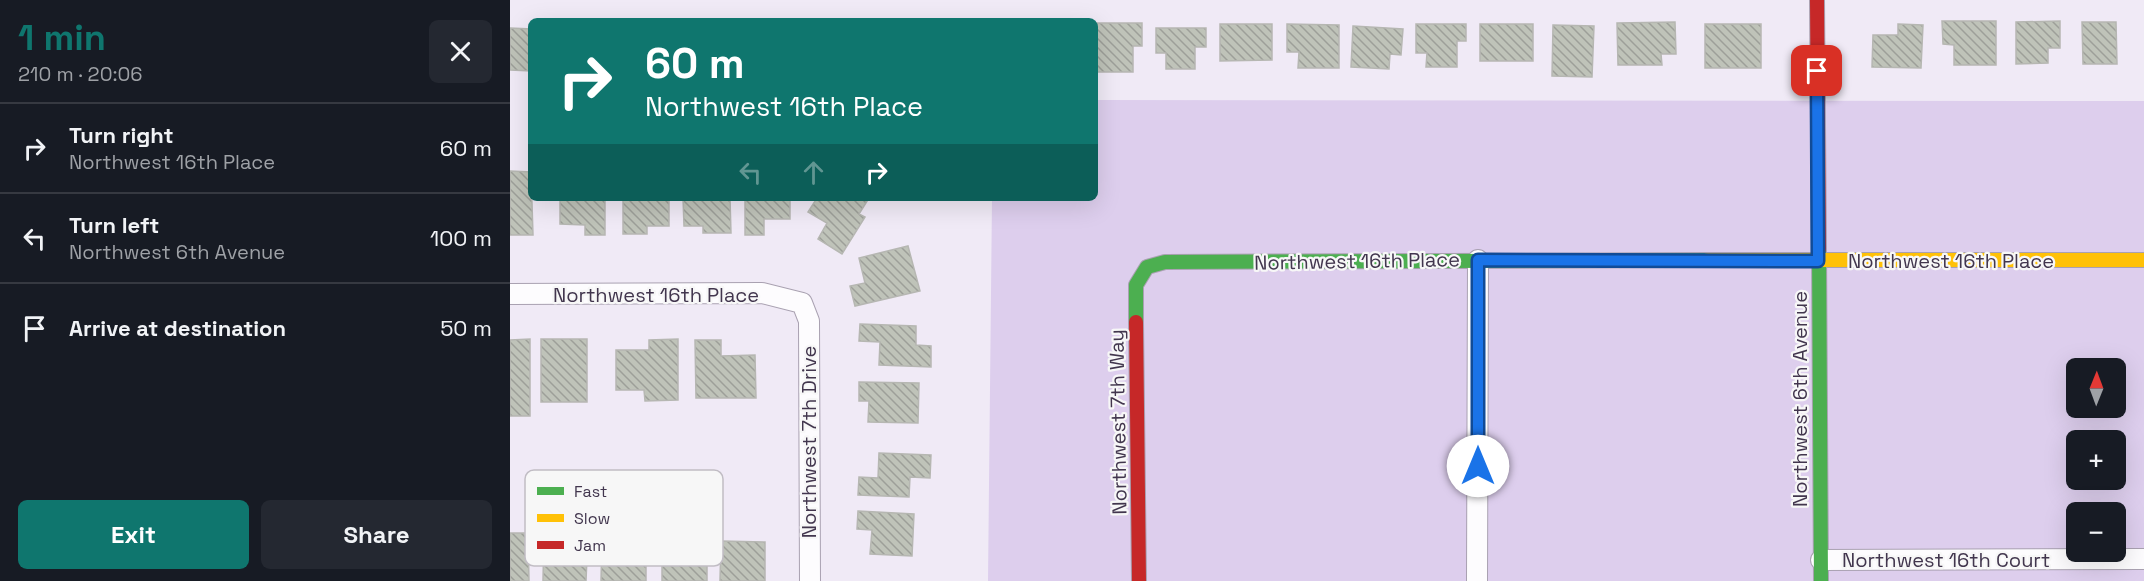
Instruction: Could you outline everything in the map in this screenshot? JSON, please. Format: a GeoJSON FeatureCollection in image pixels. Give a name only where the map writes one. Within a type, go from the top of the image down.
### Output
{"type":"FeatureCollection","features":[{"type":"Feature","properties":{"kind":"street","name":"Northwest 6th Avenue"},"geometry":{"type":"LineString","coordinates":[[1817,0],[1821,581]]}},
{"type":"Feature","properties":{"kind":"street"},"geometry":{"type":"LineString","coordinates":[[1477,581],[1478,260]]}},
{"type":"Feature","properties":{"kind":"street","name":"Northwest 16th Place"},"geometry":{"type":"LineString","coordinates":[[1147,267],[1165,262],[2144,260]]}},
{"type":"Feature","properties":{"kind":"street","name":"Northwest 7th Way"},"geometry":{"type":"LineString","coordinates":[[1139,581],[1136,285],[1147,267]]}},
{"type":"Feature","properties":{"kind":"street","name":"Northwest 16th Place"},"geometry":{"type":"LineString","coordinates":[[510,294],[762,293],[802,303]]}},
{"type":"Feature","properties":{"kind":"street","name":"Northwest 7th Drive"},"geometry":{"type":"LineString","coordinates":[[802,303],[809,321],[810,581]]}},
{"type":"Feature","properties":{"kind":"street","name":"Northwest 16th Court"},"geometry":{"type":"LineString","coordinates":[[1821,560],[2144,560]]}},
{"type":"Feature","properties":{"kind":"shaded area"},"geometry":{"type":"Polygon","coordinates":[[[1098,100],[2144,101],[2144,581],[988,581],[992,201],[1098,201],[1098,100]]]}},
{"type":"Feature","properties":{"kind":"building"},"geometry":{"type":"Polygon","coordinates":[[[1942,21],[1996,21],[1996,65],[1954,65],[1954,45],[1943,44],[1942,21]]]}},
{"type":"Feature","properties":{"kind":"building"},"geometry":{"type":"Polygon","coordinates":[[[2060,21],[2060,48],[2048,48],[2048,63],[2016,64],[2016,22],[2060,21]]]}},
{"type":"Feature","properties":{"kind":"building"},"geometry":{"type":"Polygon","coordinates":[[[1675,22],[1676,54],[1661,54],[1662,65],[1618,65],[1617,23],[1675,22]]]}},
{"type":"Feature","properties":{"kind":"building"},"geometry":{"type":"Polygon","coordinates":[[[2082,22],[2116,22],[2117,64],[2083,64],[2082,22]]]}},
{"type":"Feature","properties":{"kind":"building"},"geometry":{"type":"Polygon","coordinates":[[[1098,23],[1142,23],[1142,46],[1133,46],[1133,72],[1098,72],[1098,23]]]}},
{"type":"Feature","properties":{"kind":"building"},"geometry":{"type":"Polygon","coordinates":[[[1220,24],[1272,24],[1272,60],[1220,61],[1220,24]]]}},
{"type":"Feature","properties":{"kind":"building"},"geometry":{"type":"Polygon","coordinates":[[[1287,24],[1339,25],[1339,68],[1298,68],[1299,52],[1287,52],[1287,24]]]}},
{"type":"Feature","properties":{"kind":"building"},"geometry":{"type":"Polygon","coordinates":[[[1416,24],[1466,24],[1466,41],[1457,41],[1457,67],[1426,67],[1427,53],[1416,53],[1416,24]]]}},
{"type":"Feature","properties":{"kind":"building"},"geometry":{"type":"Polygon","coordinates":[[[1480,24],[1533,24],[1533,61],[1480,61],[1480,24]]]}},
{"type":"Feature","properties":{"kind":"building"},"geometry":{"type":"Polygon","coordinates":[[[1705,24],[1761,24],[1761,68],[1705,68],[1705,24]]]}},
{"type":"Feature","properties":{"kind":"building"},"geometry":{"type":"Polygon","coordinates":[[[1898,24],[1923,25],[1921,68],[1872,67],[1873,35],[1898,35],[1898,24]]]}},
{"type":"Feature","properties":{"kind":"building"},"geometry":{"type":"Polygon","coordinates":[[[1553,25],[1594,26],[1592,77],[1552,76],[1553,25]]]}},
{"type":"Feature","properties":{"kind":"building"},"geometry":{"type":"Polygon","coordinates":[[[1353,26],[1403,29],[1401,55],[1390,54],[1389,69],[1351,67],[1353,26]]]}},
{"type":"Feature","properties":{"kind":"building"},"geometry":{"type":"Polygon","coordinates":[[[510,28],[528,29],[528,71],[510,70],[510,28]]]}},
{"type":"Feature","properties":{"kind":"building"},"geometry":{"type":"Polygon","coordinates":[[[1156,28],[1206,28],[1206,47],[1195,47],[1195,69],[1166,69],[1166,53],[1156,53],[1156,28]]]}},
{"type":"Feature","properties":{"kind":"building"},"geometry":{"type":"Polygon","coordinates":[[[510,171],[528,172],[528,201],[532,201],[533,235],[510,235],[510,171]]]}},
{"type":"Feature","properties":{"kind":"building"},"geometry":{"type":"Polygon","coordinates":[[[560,201],[605,201],[605,235],[585,235],[585,225],[560,224],[560,201]]]}},
{"type":"Feature","properties":{"kind":"building"},"geometry":{"type":"Polygon","coordinates":[[[623,201],[669,201],[669,226],[647,226],[647,234],[623,234],[623,201]]]}},
{"type":"Feature","properties":{"kind":"building"},"geometry":{"type":"Polygon","coordinates":[[[683,201],[730,201],[731,233],[703,233],[703,226],[684,226],[683,201]]]}},
{"type":"Feature","properties":{"kind":"building"},"geometry":{"type":"Polygon","coordinates":[[[745,201],[790,201],[790,219],[764,219],[764,235],[745,235],[745,201]]]}},
{"type":"Feature","properties":{"kind":"building"},"geometry":{"type":"Polygon","coordinates":[[[815,201],[867,201],[859,214],[865,217],[842,254],[818,239],[827,223],[808,212],[815,201]]]}},
{"type":"Feature","properties":{"kind":"building"},"geometry":{"type":"Polygon","coordinates":[[[908,246],[920,291],[855,306],[850,286],[865,283],[859,258],[908,246]]]}},
{"type":"Feature","properties":{"kind":"building"},"geometry":{"type":"Polygon","coordinates":[[[860,324],[916,326],[916,345],[931,346],[931,367],[879,365],[880,342],[859,341],[860,324]]]}},
{"type":"Feature","properties":{"kind":"building"},"geometry":{"type":"Polygon","coordinates":[[[530,339],[530,416],[510,416],[510,340],[530,339]]]}},
{"type":"Feature","properties":{"kind":"building"},"geometry":{"type":"Polygon","coordinates":[[[541,339],[587,339],[587,402],[541,402],[541,339]]]}},
{"type":"Feature","properties":{"kind":"building"},"geometry":{"type":"Polygon","coordinates":[[[678,339],[678,400],[645,401],[644,390],[616,390],[616,350],[649,350],[649,340],[678,339]]]}},
{"type":"Feature","properties":{"kind":"building"},"geometry":{"type":"Polygon","coordinates":[[[695,340],[721,340],[721,356],[755,355],[756,398],[696,398],[695,340]]]}},
{"type":"Feature","properties":{"kind":"building"},"geometry":{"type":"Polygon","coordinates":[[[859,382],[919,383],[918,423],[868,422],[869,401],[859,401],[859,382]]]}},
{"type":"Feature","properties":{"kind":"building"},"geometry":{"type":"Polygon","coordinates":[[[879,453],[931,455],[930,478],[910,477],[909,497],[858,495],[859,477],[878,478],[879,453]]]}},
{"type":"Feature","properties":{"kind":"building"},"geometry":{"type":"Polygon","coordinates":[[[858,511],[914,514],[912,556],[870,554],[872,530],[857,529],[858,511]]]}},
{"type":"Feature","properties":{"kind":"building"},"geometry":{"type":"Polygon","coordinates":[[[510,533],[525,533],[525,566],[529,566],[529,581],[510,581],[510,533]]]}},
{"type":"Feature","properties":{"kind":"building"},"geometry":{"type":"Polygon","coordinates":[[[723,541],[765,542],[765,581],[720,581],[720,566],[723,566],[723,541]]]}},
{"type":"Feature","properties":{"kind":"building"},"geometry":{"type":"Polygon","coordinates":[[[543,566],[587,566],[586,581],[543,581],[543,566]]]}},
{"type":"Feature","properties":{"kind":"building"},"geometry":{"type":"Polygon","coordinates":[[[601,566],[646,566],[646,581],[601,581],[601,566]]]}},
{"type":"Feature","properties":{"kind":"building"},"geometry":{"type":"Polygon","coordinates":[[[662,566],[707,566],[707,581],[662,581],[662,566]]]}},
{"type":"Feature","properties":{"kind":"traffic: fast"},"geometry":{"type":"LineString","coordinates":[[1819,249],[1821,581]]}},
{"type":"Feature","properties":{"kind":"traffic: fast"},"geometry":{"type":"LineString","coordinates":[[1136,322],[1136,285],[1147,267],[1165,262],[1708,260]]}},
{"type":"Feature","properties":{"kind":"traffic: slow"},"geometry":{"type":"LineString","coordinates":[[1708,260],[2144,260]]}},
{"type":"Feature","properties":{"kind":"traffic: jam"},"geometry":{"type":"LineString","coordinates":[[1817,0],[1819,249]]}},
{"type":"Feature","properties":{"kind":"traffic: jam"},"geometry":{"type":"LineString","coordinates":[[1136,322],[1139,581]]}},
{"type":"Feature","properties":{"kind":"route"},"geometry":{"type":"LineString","coordinates":[[1478,466],[1478,260],[1818,261],[1817,71]]}}]}
